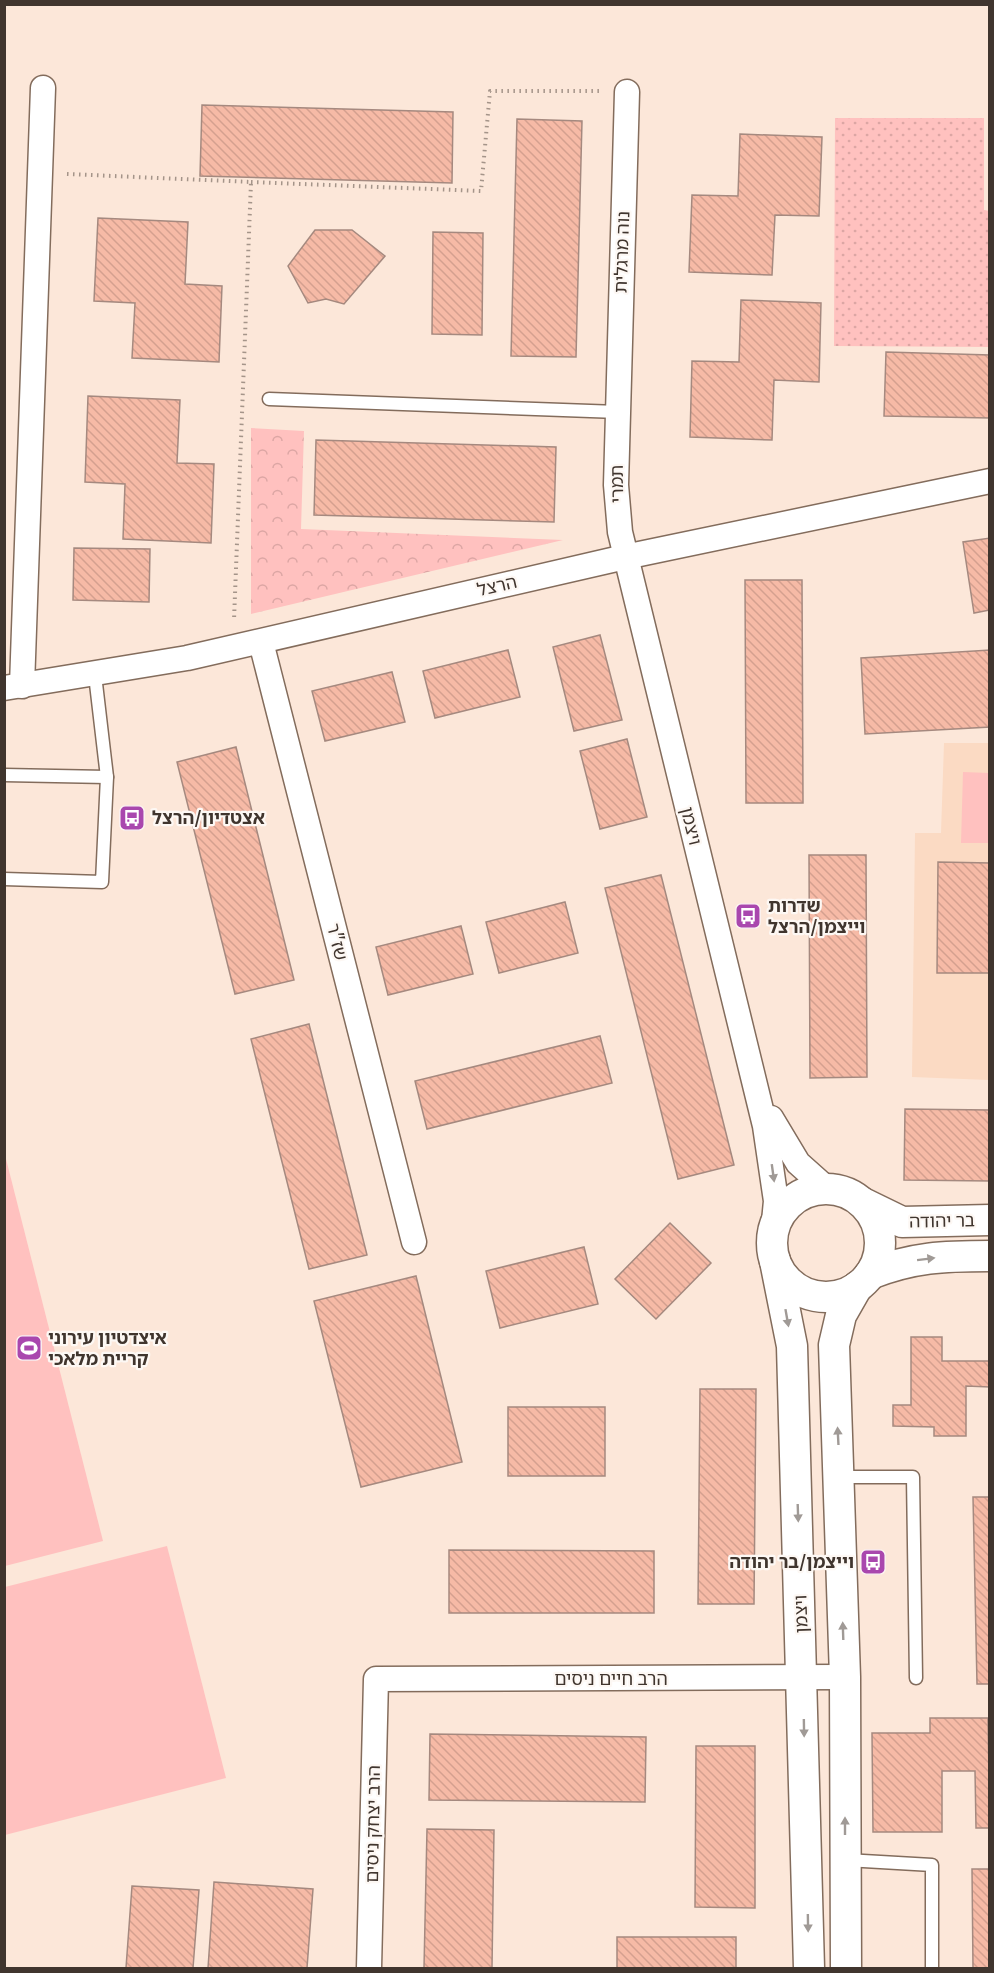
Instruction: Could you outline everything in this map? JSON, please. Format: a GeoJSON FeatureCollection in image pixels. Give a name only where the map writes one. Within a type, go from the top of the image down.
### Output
{"type":"FeatureCollection","features":[{"type":"Feature","properties":{"kind":"street"},"geometry":{"type":"LineString","coordinates":[[13,687],[43,88]]}},
{"type":"Feature","properties":{"kind":"street","name":"נוה מרגלית"},"geometry":{"type":"LineString","coordinates":[[618,412],[627,92]]}},
{"type":"Feature","properties":{"kind":"street","name":"תמרי"},"geometry":{"type":"LineString","coordinates":[[618,412],[616,485],[625,557]]}},
{"type":"Feature","properties":{"kind":"street","name":"הרצל"},"geometry":{"type":"LineString","coordinates":[[13,687],[95,675],[233,648],[625,557],[990,481]]}},
{"type":"Feature","properties":{"kind":"street","name":"ויצמן"},"geometry":{"type":"LineString","coordinates":[[625,557],[758,1095],[774,1176],[776,1202],[773,1252],[792,1346],[803,1678],[809,1968]]}},
{"type":"Feature","properties":{"kind":"street","name":"שז\"ר"},"geometry":{"type":"LineString","coordinates":[[261,642],[414,1242]]}},
{"type":"Feature","properties":{"kind":"street","name":"ויצמן"},"geometry":{"type":"LineString","coordinates":[[758,1095],[798,1164],[826,1188]]}},
{"type":"Feature","properties":{"kind":"street"},"geometry":{"type":"LineString","coordinates":[[846,1968],[845,1677],[834,1345],[841,1315],[878,1257],[880,1236],[874,1218],[863,1203],[847,1193],[826,1188],[807,1192],[791,1201],[779,1215],[773,1252],[784,1278],[799,1290],[821,1296],[840,1295],[863,1280]]}},
{"type":"Feature","properties":{"kind":"street","name":"בר יהודה"},"geometry":{"type":"LineString","coordinates":[[863,1203],[902,1222],[990,1220]]}},
{"type":"Feature","properties":{"kind":"street","name":"בר יהודה"},"geometry":{"type":"LineString","coordinates":[[863,1280],[900,1262],[945,1257],[990,1256]]}},
{"type":"Feature","properties":{"kind":"street","name":"הרב חיים ניסים"},"geometry":{"type":"LineString","coordinates":[[376,1679],[845,1677]]}},
{"type":"Feature","properties":{"kind":"street","name":"הרב יצחק ניסים"},"geometry":{"type":"LineString","coordinates":[[369,1968],[376,1679]]}},
{"type":"Feature","properties":{"kind":"lane"},"geometry":{"type":"LineString","coordinates":[[269,399],[618,412]]}},
{"type":"Feature","properties":{"kind":"lane"},"geometry":{"type":"LineString","coordinates":[[4,879],[102,882],[107,777],[95,675]]}},
{"type":"Feature","properties":{"kind":"lane"},"geometry":{"type":"LineString","coordinates":[[4,775],[107,777]]}},
{"type":"Feature","properties":{"kind":"lane"},"geometry":{"type":"LineString","coordinates":[[838,1477],[914,1477],[916,1678]]}},
{"type":"Feature","properties":{"kind":"lane"},"geometry":{"type":"LineString","coordinates":[[846,1860],[932,1865],[932,1968]]}},
{"type":"Feature","properties":{"kind":"path"},"geometry":{"type":"LineString","coordinates":[[40,173],[481,191],[490,91],[627,92]]}},
{"type":"Feature","properties":{"kind":"path"},"geometry":{"type":"LineString","coordinates":[[233,648],[251,182]]}},
{"type":"Feature","properties":{"kind":"shaded area"},"geometry":{"type":"Polygon","coordinates":[[[944,743],[989,743],[989,1080],[912,1077],[915,833],[941,833],[944,743]]]}},
{"type":"Feature","properties":{"kind":"green space"},"geometry":{"type":"Polygon","coordinates":[[[835,118],[984,118],[984,210],[990,211],[989,347],[834,346],[835,118]]]}},
{"type":"Feature","properties":{"kind":"green space"},"geometry":{"type":"Polygon","coordinates":[[[251,428],[304,431],[301,529],[563,540],[251,614],[251,428]]]}},
{"type":"Feature","properties":{"kind":"green space"},"geometry":{"type":"Polygon","coordinates":[[[963,772],[989,773],[989,843],[961,843],[963,772]]]}},
{"type":"Feature","properties":{"kind":"green space","name":"איצדטיון עירוני קריית מלאכי"},"geometry":{"type":"Polygon","coordinates":[[[5,1155],[103,1541],[4,1566],[5,1155]]]}},
{"type":"Feature","properties":{"kind":"green space"},"geometry":{"type":"Polygon","coordinates":[[[167,1546],[226,1778],[5,1835],[5,1587],[167,1546]]]}},
{"type":"Feature","properties":{"kind":"building"},"geometry":{"type":"Polygon","coordinates":[[[202,105],[453,112],[452,183],[200,176],[202,105]]]}},
{"type":"Feature","properties":{"kind":"building"},"geometry":{"type":"Polygon","coordinates":[[[517,119],[582,121],[576,357],[511,356],[517,119]]]}},
{"type":"Feature","properties":{"kind":"building"},"geometry":{"type":"Polygon","coordinates":[[[740,134],[822,137],[819,216],[775,215],[772,275],[689,272],[692,195],[738,196],[740,134]]]}},
{"type":"Feature","properties":{"kind":"building"},"geometry":{"type":"Polygon","coordinates":[[[98,218],[188,222],[185,284],[222,286],[219,362],[132,358],[135,303],[94,301],[98,218]]]}},
{"type":"Feature","properties":{"kind":"building"},"geometry":{"type":"Polygon","coordinates":[[[315,230],[352,230],[385,256],[344,304],[326,299],[308,303],[288,266],[315,230]]]}},
{"type":"Feature","properties":{"kind":"building"},"geometry":{"type":"Polygon","coordinates":[[[433,232],[483,233],[482,335],[432,334],[433,232]]]}},
{"type":"Feature","properties":{"kind":"building"},"geometry":{"type":"Polygon","coordinates":[[[741,300],[821,303],[819,382],[774,380],[772,440],[690,437],[692,361],[739,362],[741,300]]]}},
{"type":"Feature","properties":{"kind":"building"},"geometry":{"type":"Polygon","coordinates":[[[886,352],[990,355],[990,418],[884,416],[886,352]]]}},
{"type":"Feature","properties":{"kind":"building"},"geometry":{"type":"Polygon","coordinates":[[[88,396],[180,400],[177,463],[214,464],[211,543],[123,539],[125,484],[85,482],[88,396]]]}},
{"type":"Feature","properties":{"kind":"building"},"geometry":{"type":"Polygon","coordinates":[[[316,440],[556,447],[554,522],[314,515],[316,440]]]}},
{"type":"Feature","properties":{"kind":"building"},"geometry":{"type":"Polygon","coordinates":[[[990,538],[990,610],[974,613],[963,542],[990,538]]]}},
{"type":"Feature","properties":{"kind":"building"},"geometry":{"type":"Polygon","coordinates":[[[74,548],[150,549],[149,602],[73,600],[74,548]]]}},
{"type":"Feature","properties":{"kind":"building"},"geometry":{"type":"Polygon","coordinates":[[[745,580],[802,580],[803,803],[746,803],[745,580]]]}},
{"type":"Feature","properties":{"kind":"building"},"geometry":{"type":"Polygon","coordinates":[[[600,635],[622,720],[574,731],[553,647],[600,635]]]}},
{"type":"Feature","properties":{"kind":"building"},"geometry":{"type":"Polygon","coordinates":[[[508,650],[520,697],[435,718],[423,671],[508,650]]]}},
{"type":"Feature","properties":{"kind":"building"},"geometry":{"type":"Polygon","coordinates":[[[990,650],[990,727],[865,734],[861,658],[990,650]]]}},
{"type":"Feature","properties":{"kind":"building"},"geometry":{"type":"Polygon","coordinates":[[[392,672],[405,722],[325,741],[312,691],[392,672]]]}},
{"type":"Feature","properties":{"kind":"building"},"geometry":{"type":"Polygon","coordinates":[[[627,739],[647,817],[600,829],[580,751],[627,739]]]}},
{"type":"Feature","properties":{"kind":"building"},"geometry":{"type":"Polygon","coordinates":[[[236,747],[294,980],[235,994],[177,762],[236,747]]]}},
{"type":"Feature","properties":{"kind":"building"},"geometry":{"type":"Polygon","coordinates":[[[809,855],[866,855],[867,1077],[810,1078],[809,855]]]}},
{"type":"Feature","properties":{"kind":"building"},"geometry":{"type":"Polygon","coordinates":[[[938,862],[990,863],[990,973],[937,973],[938,862]]]}},
{"type":"Feature","properties":{"kind":"building"},"geometry":{"type":"Polygon","coordinates":[[[661,875],[734,1165],[678,1179],[605,888],[661,875]]]}},
{"type":"Feature","properties":{"kind":"building"},"geometry":{"type":"Polygon","coordinates":[[[565,902],[578,953],[499,973],[486,922],[565,902]]]}},
{"type":"Feature","properties":{"kind":"building"},"geometry":{"type":"Polygon","coordinates":[[[461,926],[473,974],[388,995],[376,947],[461,926]]]}},
{"type":"Feature","properties":{"kind":"building"},"geometry":{"type":"Polygon","coordinates":[[[309,1024],[367,1255],[309,1269],[251,1039],[309,1024]]]}},
{"type":"Feature","properties":{"kind":"building"},"geometry":{"type":"Polygon","coordinates":[[[600,1036],[612,1083],[427,1129],[415,1081],[600,1036]]]}},
{"type":"Feature","properties":{"kind":"building"},"geometry":{"type":"Polygon","coordinates":[[[905,1109],[990,1110],[990,1181],[904,1180],[905,1109]]]}},
{"type":"Feature","properties":{"kind":"building"},"geometry":{"type":"Polygon","coordinates":[[[670,1223],[711,1263],[656,1319],[615,1279],[670,1223]]]}},
{"type":"Feature","properties":{"kind":"building"},"geometry":{"type":"Polygon","coordinates":[[[584,1247],[598,1304],[500,1328],[486,1271],[584,1247]]]}},
{"type":"Feature","properties":{"kind":"building"},"geometry":{"type":"Polygon","coordinates":[[[416,1276],[462,1462],[361,1487],[314,1301],[416,1276]]]}},
{"type":"Feature","properties":{"kind":"building"},"geometry":{"type":"Polygon","coordinates":[[[911,1337],[942,1337],[942,1361],[990,1361],[990,1387],[966,1386],[966,1436],[934,1436],[934,1427],[893,1426],[893,1405],[911,1405],[911,1337]]]}},
{"type":"Feature","properties":{"kind":"building"},"geometry":{"type":"Polygon","coordinates":[[[700,1389],[756,1389],[754,1604],[698,1604],[700,1389]]]}},
{"type":"Feature","properties":{"kind":"building"},"geometry":{"type":"Polygon","coordinates":[[[508,1407],[605,1407],[605,1476],[508,1476],[508,1407]]]}},
{"type":"Feature","properties":{"kind":"building"},"geometry":{"type":"Polygon","coordinates":[[[973,1497],[990,1497],[990,1684],[977,1684],[973,1497]]]}},
{"type":"Feature","properties":{"kind":"building"},"geometry":{"type":"Polygon","coordinates":[[[449,1550],[654,1551],[654,1613],[449,1613],[449,1550]]]}},
{"type":"Feature","properties":{"kind":"building"},"geometry":{"type":"Polygon","coordinates":[[[930,1718],[988,1718],[990,1828],[976,1828],[975,1771],[942,1771],[942,1832],[873,1832],[872,1733],[930,1733],[930,1718]]]}},
{"type":"Feature","properties":{"kind":"building"},"geometry":{"type":"Polygon","coordinates":[[[430,1734],[646,1737],[645,1802],[429,1800],[430,1734]]]}},
{"type":"Feature","properties":{"kind":"building"},"geometry":{"type":"Polygon","coordinates":[[[696,1746],[755,1746],[755,1908],[695,1907],[696,1746]]]}},
{"type":"Feature","properties":{"kind":"building"},"geometry":{"type":"Polygon","coordinates":[[[427,1829],[494,1830],[492,1968],[424,1968],[427,1829]]]}},
{"type":"Feature","properties":{"kind":"building"},"geometry":{"type":"Polygon","coordinates":[[[972,1869],[990,1869],[990,1968],[973,1968],[972,1869]]]}},
{"type":"Feature","properties":{"kind":"building"},"geometry":{"type":"Polygon","coordinates":[[[214,1882],[313,1889],[307,1968],[208,1968],[214,1882]]]}},
{"type":"Feature","properties":{"kind":"building"},"geometry":{"type":"Polygon","coordinates":[[[132,1886],[199,1890],[193,1968],[126,1968],[132,1886]]]}},
{"type":"Feature","properties":{"kind":"building"},"geometry":{"type":"Polygon","coordinates":[[[617,1937],[736,1937],[736,1968],[617,1968],[617,1937]]]}},
{"type":"Feature","properties":{"kind":"place","name":"אצטדיון/הרצל"},"geometry":{"type":"Point","coordinates":[132,818]}},
{"type":"Feature","properties":{"kind":"place","name":"שדרות וייצמן/הרצל"},"geometry":{"type":"Point","coordinates":[748,916]}},
{"type":"Feature","properties":{"kind":"place","name":"איצדטיון עירוני קריית מלאכי"},"geometry":{"type":"Point","coordinates":[29,1348]}},
{"type":"Feature","properties":{"kind":"place","name":"וייצמן/בר יהודה"},"geometry":{"type":"Point","coordinates":[873,1562]}}]}
